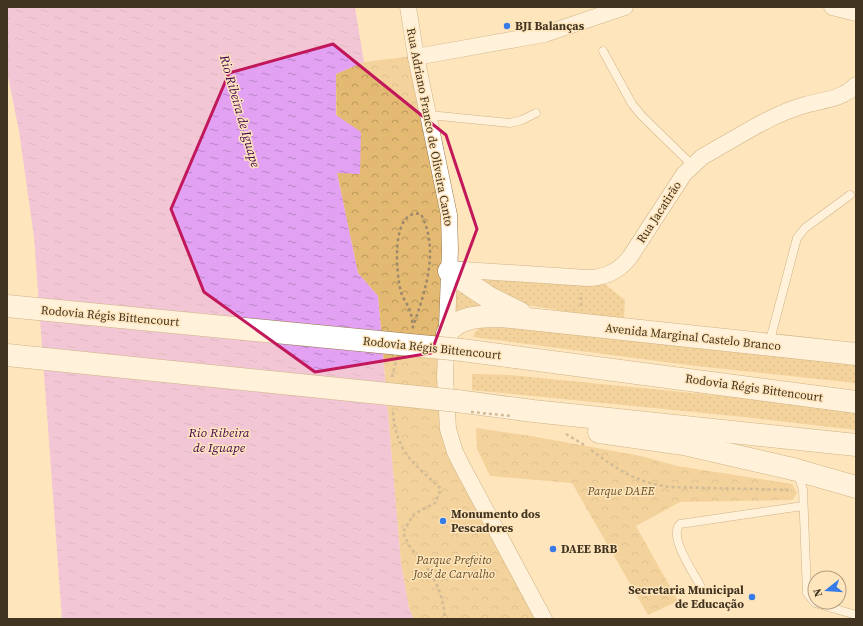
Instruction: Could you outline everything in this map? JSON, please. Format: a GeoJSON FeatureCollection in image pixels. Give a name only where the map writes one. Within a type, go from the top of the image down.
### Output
{"type":"FeatureCollection","features":[{"type":"Feature","properties":{"kind":"main road","name":"Avenida Marginal Castelo Branco"},"geometry":{"type":"LineString","coordinates":[[449,270],[457,278],[494,301],[530,318]]}},
{"type":"Feature","properties":{"kind":"main road","name":"Rodovia Régis Bittencourt"},"geometry":{"type":"LineString","coordinates":[[7,306],[462,350],[856,402]]}},
{"type":"Feature","properties":{"kind":"main road","name":"Avenida Marginal Castelo Branco"},"geometry":{"type":"LineString","coordinates":[[447,334],[455,323],[470,319],[502,316],[856,354]]}},
{"type":"Feature","properties":{"kind":"main road"},"geometry":{"type":"LineString","coordinates":[[7,355],[457,401],[525,414],[590,431],[684,444],[793,469],[855,487]]}},
{"type":"Feature","properties":{"kind":"main road"},"geometry":{"type":"LineString","coordinates":[[525,414],[856,445]]}},
{"type":"Feature","properties":{"kind":"street","name":"Rua Adriano Franco de Oliveira Canto"},"geometry":{"type":"LineString","coordinates":[[408,7],[416,57],[449,215],[446,384],[448,429],[453,446],[544,619]]}},
{"type":"Feature","properties":{"kind":"street"},"geometry":{"type":"LineString","coordinates":[[416,57],[545,34],[625,7]]}},
{"type":"Feature","properties":{"kind":"street"},"geometry":{"type":"LineString","coordinates":[[832,7],[856,13]]}},
{"type":"Feature","properties":{"kind":"street","name":"Rua Jacatirão"},"geometry":{"type":"LineString","coordinates":[[449,270],[581,278],[602,276],[617,270],[624,265],[692,165],[702,157],[785,112],[837,97],[846,93],[856,85]]}},
{"type":"Feature","properties":{"kind":"lane"},"geometry":{"type":"LineString","coordinates":[[603,51],[632,104],[642,116],[692,165]]}},
{"type":"Feature","properties":{"kind":"lane"},"geometry":{"type":"LineString","coordinates":[[429,115],[510,123],[522,120],[536,113]]}},
{"type":"Feature","properties":{"kind":"lane"},"geometry":{"type":"LineString","coordinates":[[769,345],[797,238],[805,228],[850,195]]}},
{"type":"Feature","properties":{"kind":"lane"},"geometry":{"type":"LineString","coordinates":[[793,469],[800,476],[803,490],[806,588],[809,598],[821,606],[856,615]]}},
{"type":"Feature","properties":{"kind":"lane"},"geometry":{"type":"LineString","coordinates":[[700,585],[679,545],[677,530],[680,524],[803,506]]}},
{"type":"Feature","properties":{"kind":"path"},"geometry":{"type":"LineString","coordinates":[[409,333],[413,327],[428,280],[430,253],[430,236],[425,220],[422,214],[415,213],[407,216],[401,227],[397,246],[397,272],[401,293],[410,312],[413,327]]}},
{"type":"Feature","properties":{"kind":"path"},"geometry":{"type":"LineString","coordinates":[[581,278],[581,325]]}},
{"type":"Feature","properties":{"kind":"path"},"geometry":{"type":"LineString","coordinates":[[392,384],[393,368],[399,354]]}},
{"type":"Feature","properties":{"kind":"path"},"geometry":{"type":"LineString","coordinates":[[393,406],[398,441],[415,466],[441,489],[435,504],[414,514],[403,532],[407,545],[429,571],[436,583],[445,619]]}},
{"type":"Feature","properties":{"kind":"path"},"geometry":{"type":"LineString","coordinates":[[512,416],[525,414]]}},
{"type":"Feature","properties":{"kind":"path"},"geometry":{"type":"LineString","coordinates":[[563,432],[618,469],[636,479],[652,485],[671,488],[803,490]]}},
{"type":"Feature","properties":{"kind":"highlighted area"},"geometry":{"type":"Polygon","coordinates":[[[333,44],[446,135],[477,229],[431,353],[315,372],[204,292],[171,209],[229,73],[333,44]]]}},
{"type":"Feature","properties":{"kind":"green space","name":"Parque Prefeito José de Carvalho"},"geometry":{"type":"Polygon","coordinates":[[[415,56],[449,214],[447,428],[537,619],[414,619],[409,608],[401,563],[378,296],[358,273],[337,173],[336,74],[364,62],[415,56]]]}},
{"type":"Feature","properties":{"kind":"green space"},"geometry":{"type":"Polygon","coordinates":[[[478,277],[602,282],[625,300],[624,318],[587,315],[510,302],[478,277]]]}},
{"type":"Feature","properties":{"kind":"green space"},"geometry":{"type":"Polygon","coordinates":[[[456,283],[496,309],[454,318],[456,283]]]}},
{"type":"Feature","properties":{"kind":"green space"},"geometry":{"type":"Polygon","coordinates":[[[485,324],[856,365],[856,383],[688,365],[473,337],[475,332],[485,324]]]}},
{"type":"Feature","properties":{"kind":"green space"},"geometry":{"type":"Polygon","coordinates":[[[472,374],[510,375],[753,399],[856,411],[856,430],[754,418],[472,390],[472,374]]]}},
{"type":"Feature","properties":{"kind":"green space","name":"Parque DAEE"},"geometry":{"type":"Polygon","coordinates":[[[476,428],[531,436],[641,456],[677,466],[792,484],[797,493],[792,500],[680,502],[636,526],[678,601],[648,615],[572,483],[490,476],[477,449],[476,428]]]}},
{"type":"Feature","properties":{"kind":"water","name":"Rio Ribeira de Iguape"},"geometry":{"type":"Polygon","coordinates":[[[7,7],[355,7],[364,62],[336,74],[336,115],[361,132],[360,174],[337,173],[358,273],[378,296],[401,563],[409,608],[414,619],[62,619],[34,237],[19,131],[7,72],[7,7]]]}},
{"type":"Feature","properties":{"kind":"place","name":"BJI Balanças"},"geometry":{"type":"Point","coordinates":[507,26]}},
{"type":"Feature","properties":{"kind":"place","name":"Monumento dos Pescadores"},"geometry":{"type":"Point","coordinates":[443,521]}},
{"type":"Feature","properties":{"kind":"place","name":"DAEE BRB"},"geometry":{"type":"Point","coordinates":[553,549]}},
{"type":"Feature","properties":{"kind":"place","name":"Secretaria Municipal de Educação"},"geometry":{"type":"Point","coordinates":[752,597]}}]}
